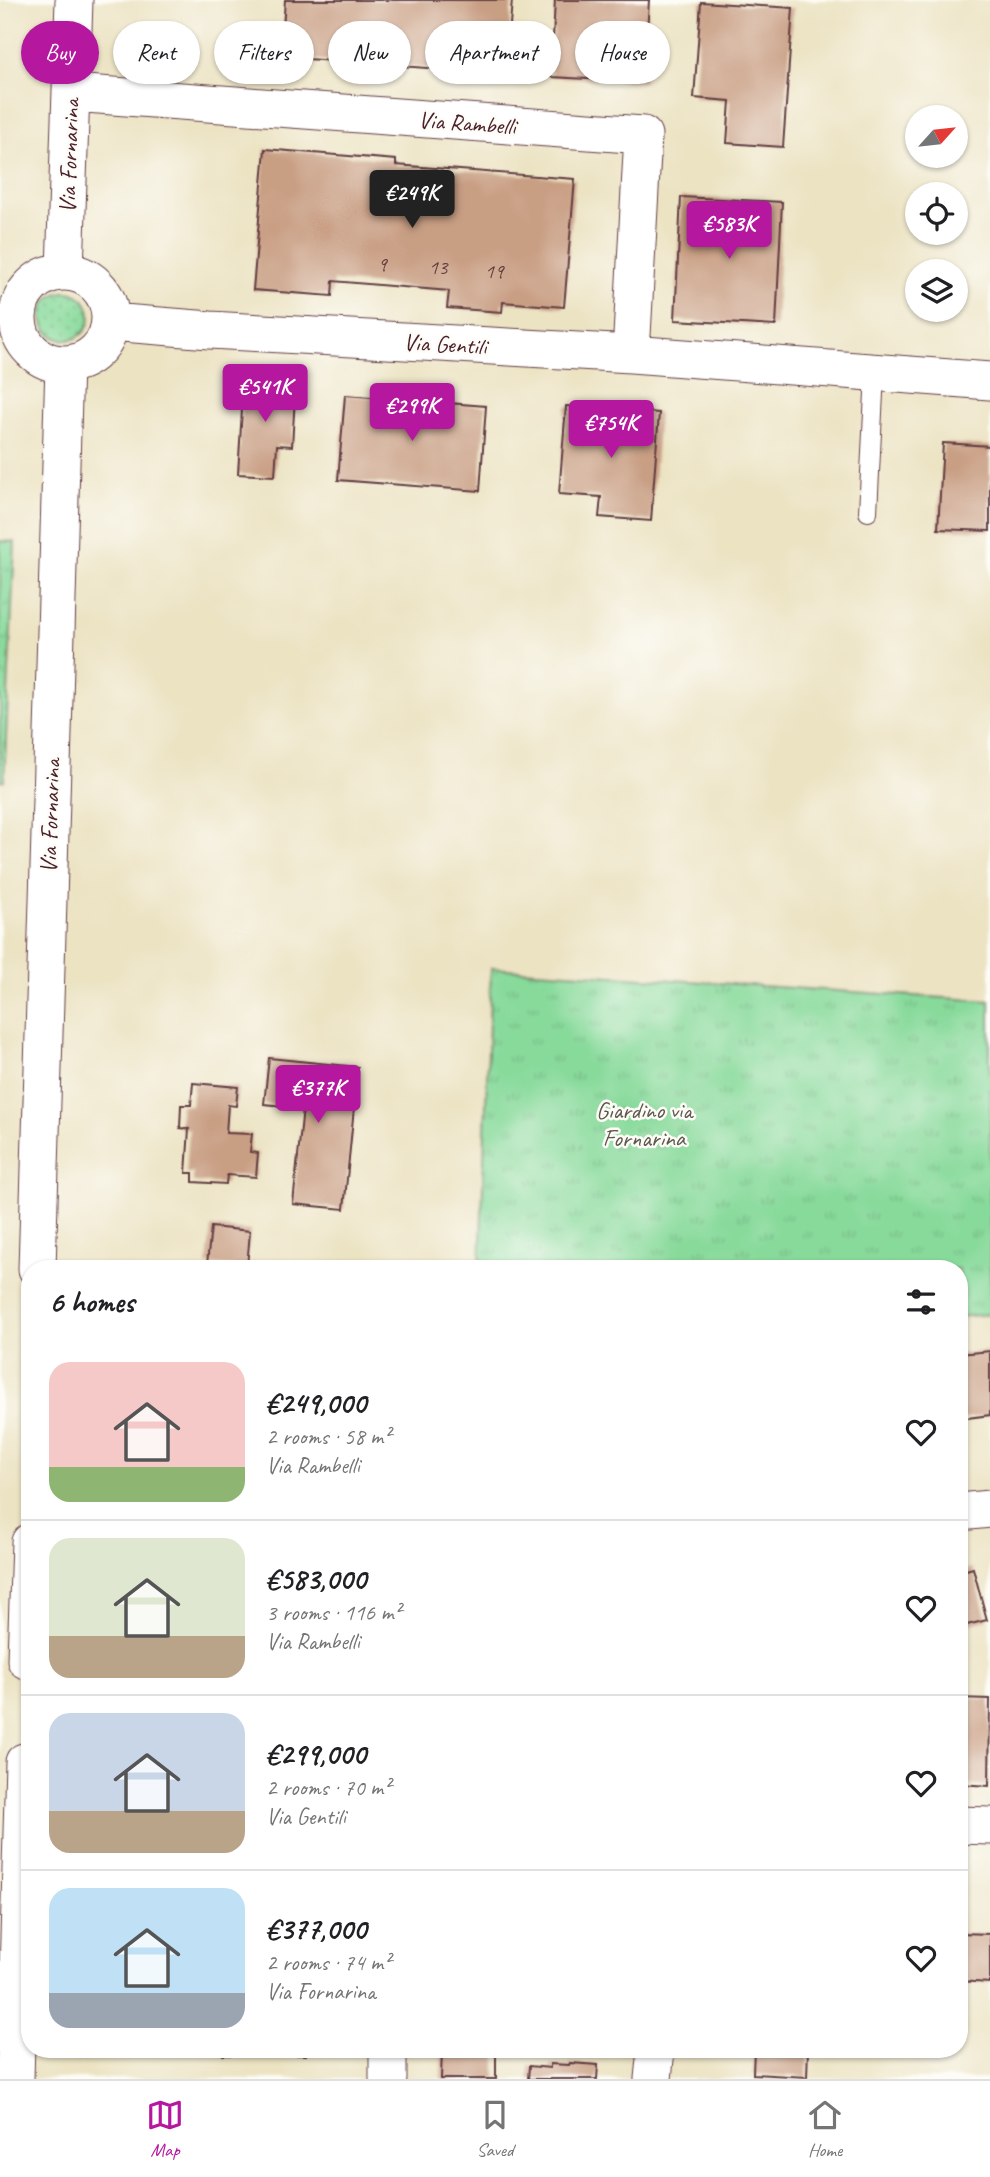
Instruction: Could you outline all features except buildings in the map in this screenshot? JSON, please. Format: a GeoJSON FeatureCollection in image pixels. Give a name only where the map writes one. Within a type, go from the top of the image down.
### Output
{"type":"FeatureCollection","features":[{"type":"Feature","properties":{"kind":"street","name":"Via Fornarina"},"geometry":{"type":"LineString","coordinates":[[65,271],[75,0]]}},
{"type":"Feature","properties":{"kind":"street","name":"Via Rambelli"},"geometry":{"type":"LineString","coordinates":[[72,93],[643,135],[631,354]]}},
{"type":"Feature","properties":{"kind":"street"},"geometry":{"type":"LineString","coordinates":[[65,271],[80,274],[93,281],[103,293],[109,307],[110,322],[100,347],[78,362],[64,364],[50,362],[37,355],[26,344],[9,316],[37,280],[50,273],[65,271]]}},
{"type":"Feature","properties":{"kind":"street","name":"Via Gentili"},"geometry":{"type":"LineString","coordinates":[[110,322],[631,354],[990,381]]}},
{"type":"Feature","properties":{"kind":"street","name":"Via Fornarina"},"geometry":{"type":"LineString","coordinates":[[37,1260],[64,364]]}},
{"type":"Feature","properties":{"kind":"street"},"geometry":{"type":"LineString","coordinates":[[968,1511],[990,1509]]}},
{"type":"Feature","properties":{"kind":"street"},"geometry":{"type":"LineString","coordinates":[[19,1662],[21,1640]]}},
{"type":"Feature","properties":{"kind":"street"},"geometry":{"type":"LineString","coordinates":[[15,2079],[18,1760]]}},
{"type":"Feature","properties":{"kind":"street"},"geometry":{"type":"LineString","coordinates":[[968,1825],[990,1826]]}},
{"type":"Feature","properties":{"kind":"street"},"geometry":{"type":"LineString","coordinates":[[388,2058],[388,2079]]}},
{"type":"Feature","properties":{"kind":"street"},"geometry":{"type":"LineString","coordinates":[[653,2079],[655,2058]]}},
{"type":"Feature","properties":{"kind":"lane"},"geometry":{"type":"LineString","coordinates":[[868,512],[875,373]]}},
{"type":"Feature","properties":{"kind":"green space"},"geometry":{"type":"Polygon","coordinates":[[[66,292],[83,299],[90,316],[83,333],[66,340],[49,333],[42,316],[49,299],[66,292]]]}},
{"type":"Feature","properties":{"kind":"green space"},"geometry":{"type":"Polygon","coordinates":[[[0,541],[15,542],[4,781],[0,781],[0,541]]]}},
{"type":"Feature","properties":{"kind":"green space","name":"Giardino via Fornarina"},"geometry":{"type":"Polygon","coordinates":[[[491,968],[990,1001],[990,1314],[968,1316],[968,1260],[480,1260],[491,968]]]}}]}
